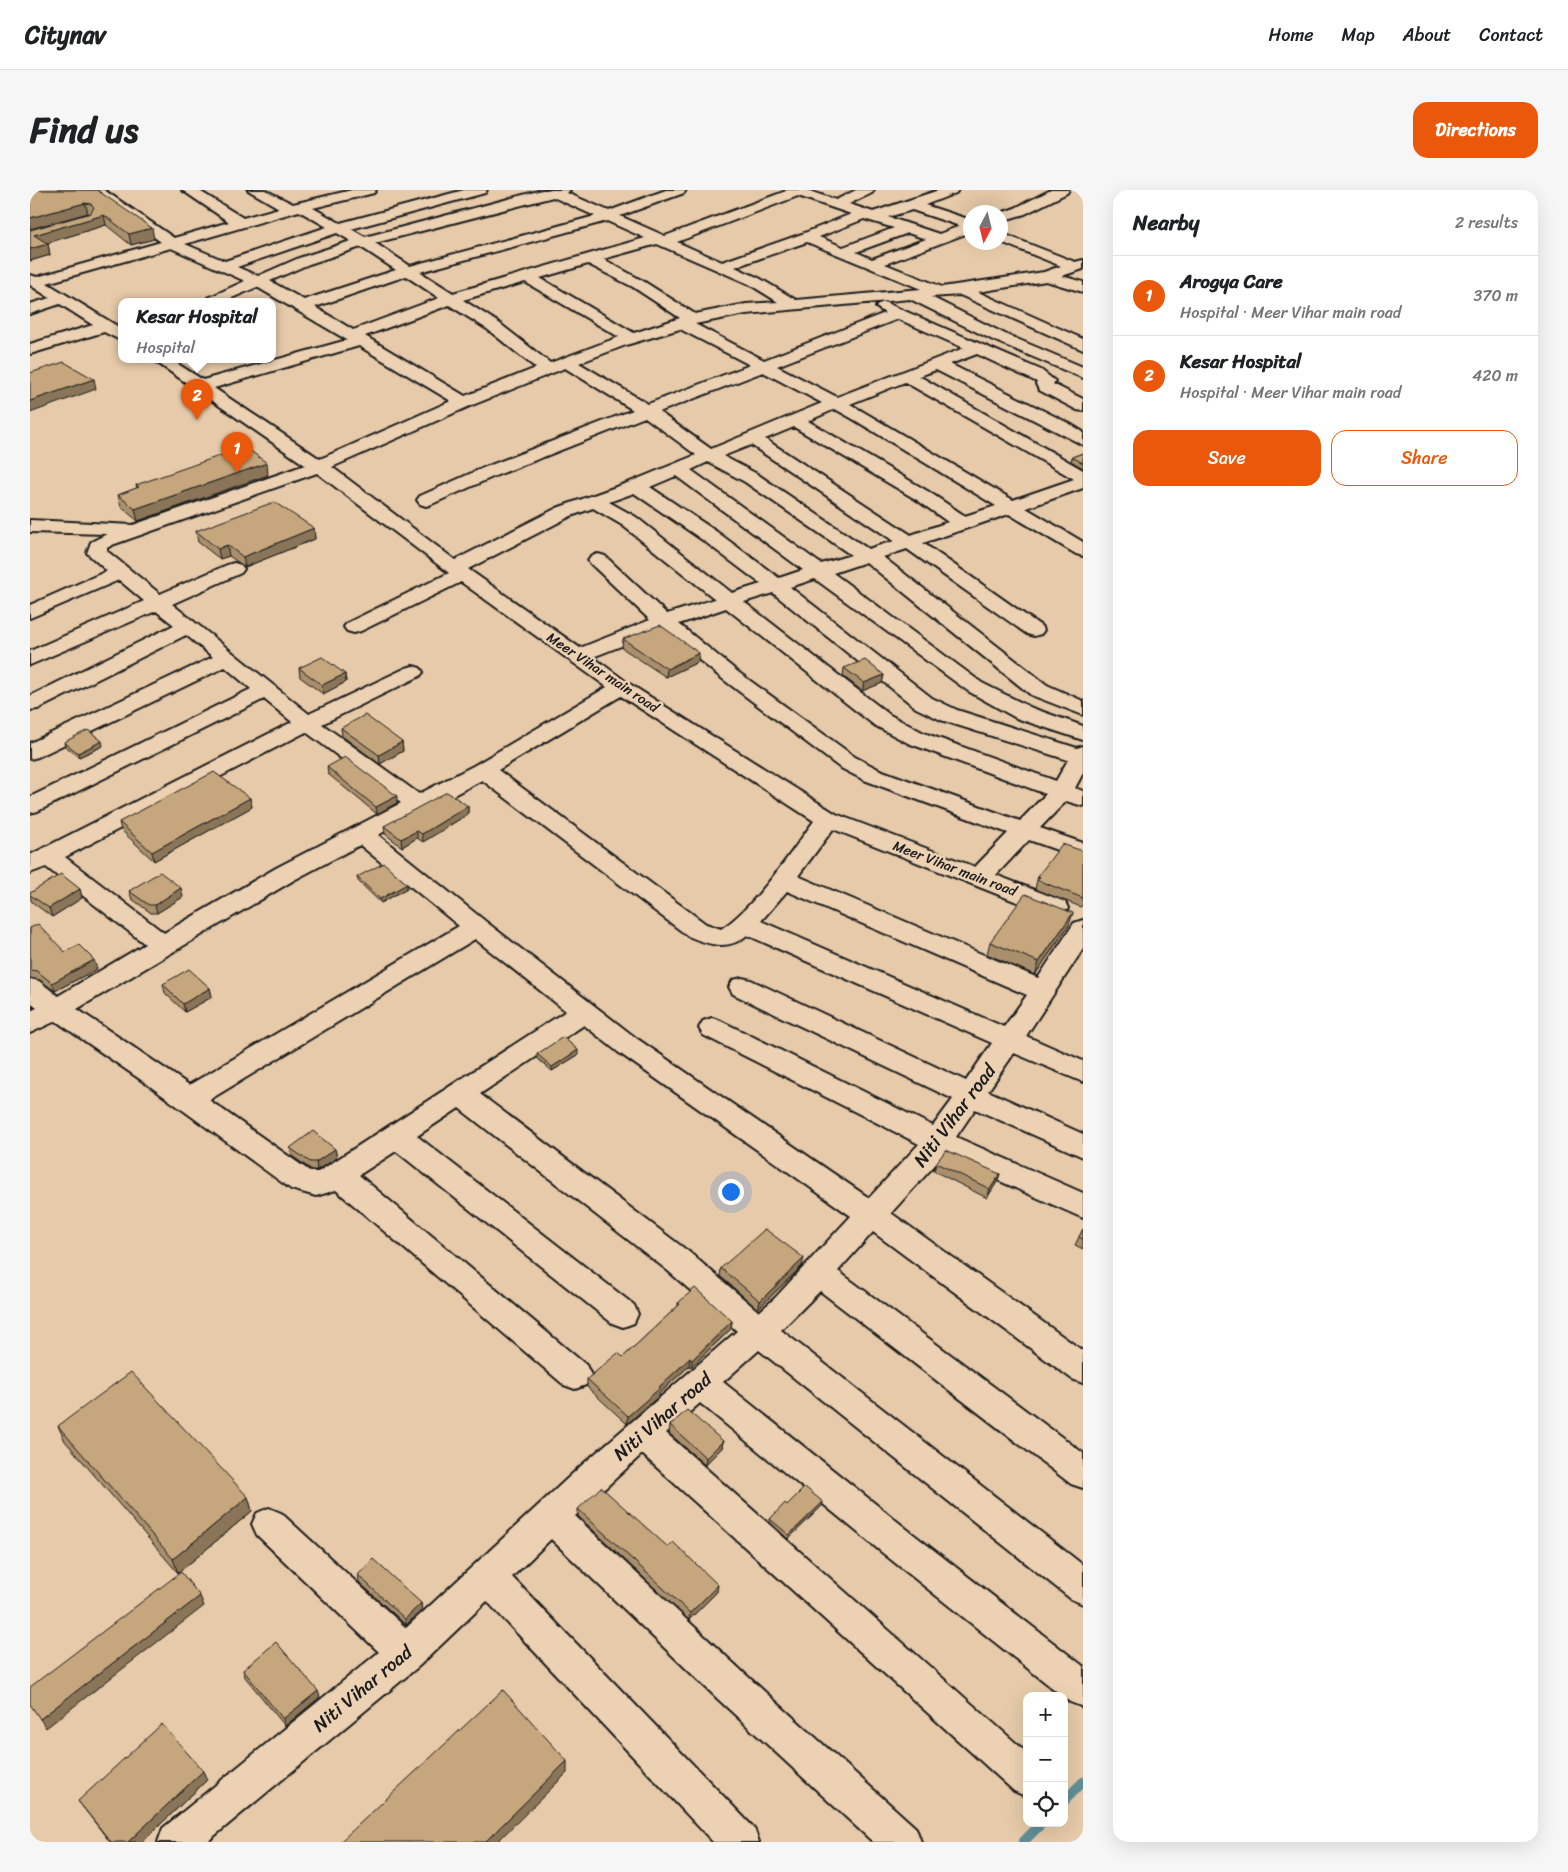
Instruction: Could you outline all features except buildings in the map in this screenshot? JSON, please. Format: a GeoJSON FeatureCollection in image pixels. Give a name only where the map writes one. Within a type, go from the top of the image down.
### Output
{"type":"FeatureCollection","features":[{"type":"Feature","properties":{"kind":"street"},"geometry":{"type":"LineString","coordinates":[[95,190],[174,244],[257,281],[464,402]]}},
{"type":"Feature","properties":{"kind":"street"},"geometry":{"type":"LineString","coordinates":[[189,190],[240,223]]}},
{"type":"Feature","properties":{"kind":"street"},"geometry":{"type":"LineString","coordinates":[[255,190],[339,228],[363,242],[493,326],[548,369]]}},
{"type":"Feature","properties":{"kind":"street"},"geometry":{"type":"LineString","coordinates":[[33,281],[174,244],[240,223],[351,192],[369,190]]}},
{"type":"Feature","properties":{"kind":"street"},"geometry":{"type":"LineString","coordinates":[[225,266],[339,228],[480,190]]}},
{"type":"Feature","properties":{"kind":"street"},"geometry":{"type":"LineString","coordinates":[[302,306],[407,272],[606,217],[679,190]]}},
{"type":"Feature","properties":{"kind":"street"},"geometry":{"type":"LineString","coordinates":[[836,205],[867,190]]}},
{"type":"Feature","properties":{"kind":"street"},"geometry":{"type":"LineString","coordinates":[[721,267],[868,216],[912,206],[951,190]]}},
{"type":"Feature","properties":{"kind":"street"},"geometry":{"type":"LineString","coordinates":[[1008,215],[1062,190]]}},
{"type":"Feature","properties":{"kind":"street"},"geometry":{"type":"LineString","coordinates":[[220,298],[304,261],[363,242],[555,191],[606,217],[754,281],[794,305]]}},
{"type":"Feature","properties":{"kind":"street"},"geometry":{"type":"LineString","coordinates":[[276,363],[355,338],[450,299],[589,258],[660,240],[794,191],[940,239]]}},
{"type":"Feature","properties":{"kind":"street"},"geometry":{"type":"LineString","coordinates":[[912,206],[963,224]]}},
{"type":"Feature","properties":{"kind":"street"},"geometry":{"type":"LineString","coordinates":[[842,252],[909,228]]}},
{"type":"Feature","properties":{"kind":"street"},"geometry":{"type":"LineString","coordinates":[[871,264],[963,229]]}},
{"type":"Feature","properties":{"kind":"street"},"geometry":{"type":"LineString","coordinates":[[807,237],[941,292]]}},
{"type":"Feature","properties":{"kind":"street"},"geometry":{"type":"LineString","coordinates":[[1008,240],[1079,266]]}},
{"type":"Feature","properties":{"kind":"street"},"geometry":{"type":"LineString","coordinates":[[589,258],[638,284],[686,321],[765,366],[836,403],[1083,550]]}},
{"type":"Feature","properties":{"kind":"street"},"geometry":{"type":"LineString","coordinates":[[419,805],[307,723],[187,628],[97,553],[98,546],[105,541],[138,529],[319,466],[464,402],[566,362],[686,321],[746,309],[962,290],[1047,276],[1079,266]]}},
{"type":"Feature","properties":{"kind":"street"},"geometry":{"type":"LineString","coordinates":[[526,276],[632,338]]}},
{"type":"Feature","properties":{"kind":"street"},"geometry":{"type":"LineString","coordinates":[[1047,276],[1083,287]]}},
{"type":"Feature","properties":{"kind":"street"},"geometry":{"type":"LineString","coordinates":[[33,281],[118,334]]}},
{"type":"Feature","properties":{"kind":"street"},"geometry":{"type":"LineString","coordinates":[[962,290],[1083,345]]}},
{"type":"Feature","properties":{"kind":"street"},"geometry":{"type":"LineString","coordinates":[[912,294],[984,330],[1083,373]]}},
{"type":"Feature","properties":{"kind":"street"},"geometry":{"type":"LineString","coordinates":[[864,298],[1043,377],[1048,381],[1045,386],[1083,406]]}},
{"type":"Feature","properties":{"kind":"street"},"geometry":{"type":"LineString","coordinates":[[30,309],[62,299]]}},
{"type":"Feature","properties":{"kind":"street"},"geometry":{"type":"LineString","coordinates":[[426,500],[488,472],[899,314]]}},
{"type":"Feature","properties":{"kind":"street"},"geometry":{"type":"LineString","coordinates":[[30,349],[106,326]]}},
{"type":"Feature","properties":{"kind":"street"},"geometry":{"type":"LineString","coordinates":[[354,627],[564,512],[636,486],[751,437],[977,348]]}},
{"type":"Feature","properties":{"kind":"street"},"geometry":{"type":"LineString","coordinates":[[566,362],[646,411],[708,455],[751,478],[867,556],[1039,690],[1083,709]]}},
{"type":"Feature","properties":{"kind":"street","name":"Meer Vihar main road"},"geometry":{"type":"LineString","coordinates":[[166,363],[319,466],[458,571],[621,687],[828,819],[1083,919]]}},
{"type":"Feature","properties":{"kind":"street"},"geometry":{"type":"LineString","coordinates":[[201,386],[275,363]]}},
{"type":"Feature","properties":{"kind":"street"},"geometry":{"type":"LineString","coordinates":[[937,364],[1064,428],[1083,440]]}},
{"type":"Feature","properties":{"kind":"street"},"geometry":{"type":"LineString","coordinates":[[907,376],[1083,477]]}},
{"type":"Feature","properties":{"kind":"street"},"geometry":{"type":"LineString","coordinates":[[1055,392],[1083,381]]}},
{"type":"Feature","properties":{"kind":"street"},"geometry":{"type":"LineString","coordinates":[[795,420],[923,496],[962,523]]}},
{"type":"Feature","properties":{"kind":"street"},"geometry":{"type":"LineString","coordinates":[[751,437],[909,542],[1034,630]]}},
{"type":"Feature","properties":{"kind":"street"},"geometry":{"type":"LineString","coordinates":[[677,468],[975,688],[1024,713],[1083,733]]}},
{"type":"Feature","properties":{"kind":"street"},"geometry":{"type":"LineString","coordinates":[[578,656],[664,622],[909,542],[1083,482]]}},
{"type":"Feature","properties":{"kind":"street"},"geometry":{"type":"LineString","coordinates":[[636,486],[672,509],[775,586],[924,702],[936,709],[1082,755],[1061,792],[980,877]]}},
{"type":"Feature","properties":{"kind":"street"},"geometry":{"type":"LineString","coordinates":[[595,501],[628,521],[854,700],[882,720],[916,738],[1083,799]]}},
{"type":"Feature","properties":{"kind":"street"},"geometry":{"type":"LineString","coordinates":[[30,526],[138,529]]}},
{"type":"Feature","properties":{"kind":"street"},"geometry":{"type":"LineString","coordinates":[[598,560],[664,622],[731,676],[846,762],[872,775],[918,793],[1083,851]]}},
{"type":"Feature","properties":{"kind":"street"},"geometry":{"type":"LineString","coordinates":[[30,659],[234,569]]}},
{"type":"Feature","properties":{"kind":"street"},"geometry":{"type":"LineString","coordinates":[[30,612],[122,572]]}},
{"type":"Feature","properties":{"kind":"street"},"geometry":{"type":"LineString","coordinates":[[30,704],[187,628]]}},
{"type":"Feature","properties":{"kind":"street"},"geometry":{"type":"LineString","coordinates":[[30,752],[226,659]]}},
{"type":"Feature","properties":{"kind":"street"},"geometry":{"type":"LineString","coordinates":[[164,945],[39,861],[307,723],[413,672]]}},
{"type":"Feature","properties":{"kind":"street"},"geometry":{"type":"LineString","coordinates":[[30,1023],[57,1009],[285,874],[363,835],[483,770],[621,687]]}},
{"type":"Feature","properties":{"kind":"street"},"geometry":{"type":"LineString","coordinates":[[30,806],[265,690]]}},
{"type":"Feature","properties":{"kind":"street"},"geometry":{"type":"LineString","coordinates":[[483,770],[697,930],[710,936],[726,937],[738,932],[828,819]]}},
{"type":"Feature","properties":{"kind":"street"},"geometry":{"type":"LineString","coordinates":[[363,835],[626,1045],[871,1216],[1083,1369]]}},
{"type":"Feature","properties":{"kind":"street"},"geometry":{"type":"LineString","coordinates":[[782,879],[1043,991]]}},
{"type":"Feature","properties":{"kind":"street"},"geometry":{"type":"LineString","coordinates":[[746,924],[1083,1072]]}},
{"type":"Feature","properties":{"kind":"street"},"geometry":{"type":"LineString","coordinates":[[188,1099],[476,927]]}},
{"type":"Feature","properties":{"kind":"street","name":"Niti Vihar road"},"geometry":{"type":"LineString","coordinates":[[177,1842],[406,1653],[642,1433],[786,1307],[938,1141],[1043,991],[1083,929]]}},
{"type":"Feature","properties":{"kind":"street"},"geometry":{"type":"LineString","coordinates":[[742,987],[970,1095],[1083,1146]]}},
{"type":"Feature","properties":{"kind":"street"},"geometry":{"type":"LineString","coordinates":[[30,988],[301,1181],[312,1185],[324,1183],[584,1012]]}},
{"type":"Feature","properties":{"kind":"street"},"geometry":{"type":"LineString","coordinates":[[712,1028],[938,1141],[1083,1206]]}},
{"type":"Feature","properties":{"kind":"street"},"geometry":{"type":"LineString","coordinates":[[460,1094],[678,1261],[759,1331],[1083,1587]]}},
{"type":"Feature","properties":{"kind":"street"},"geometry":{"type":"LineString","coordinates":[[396,1136],[623,1314]]}},
{"type":"Feature","properties":{"kind":"street"},"geometry":{"type":"LineString","coordinates":[[338,1174],[575,1375]]}},
{"type":"Feature","properties":{"kind":"street"},"geometry":{"type":"LineString","coordinates":[[818,1273],[1083,1473]]}},
{"type":"Feature","properties":{"kind":"street"},"geometry":{"type":"LineString","coordinates":[[700,1383],[896,1542],[1083,1689]]}},
{"type":"Feature","properties":{"kind":"street"},"geometry":{"type":"LineString","coordinates":[[642,1433],[1023,1774]]}},
{"type":"Feature","properties":{"kind":"street"},"geometry":{"type":"LineString","coordinates":[[551,1516],[732,1687],[902,1842]]}},
{"type":"Feature","properties":{"kind":"street"},"geometry":{"type":"LineString","coordinates":[[269,1524],[406,1653]]}},
{"type":"Feature","properties":{"kind":"street"},"geometry":{"type":"LineString","coordinates":[[487,1576],[740,1842]]}},
{"type":"Feature","properties":{"kind":"waterway"},"geometry":{"type":"LineString","coordinates":[[1068,1797],[1083,1782]]}},
{"type":"Feature","properties":{"kind":"waterway"},"geometry":{"type":"LineString","coordinates":[[1023,1842],[1038,1827]]}},
{"type":"Feature","properties":{"kind":"place","name":"Kesar Hospital"},"geometry":{"type":"Point","coordinates":[197,420]}},
{"type":"Feature","properties":{"kind":"place","name":"Arogya Care"},"geometry":{"type":"Point","coordinates":[237,473]}}]}
